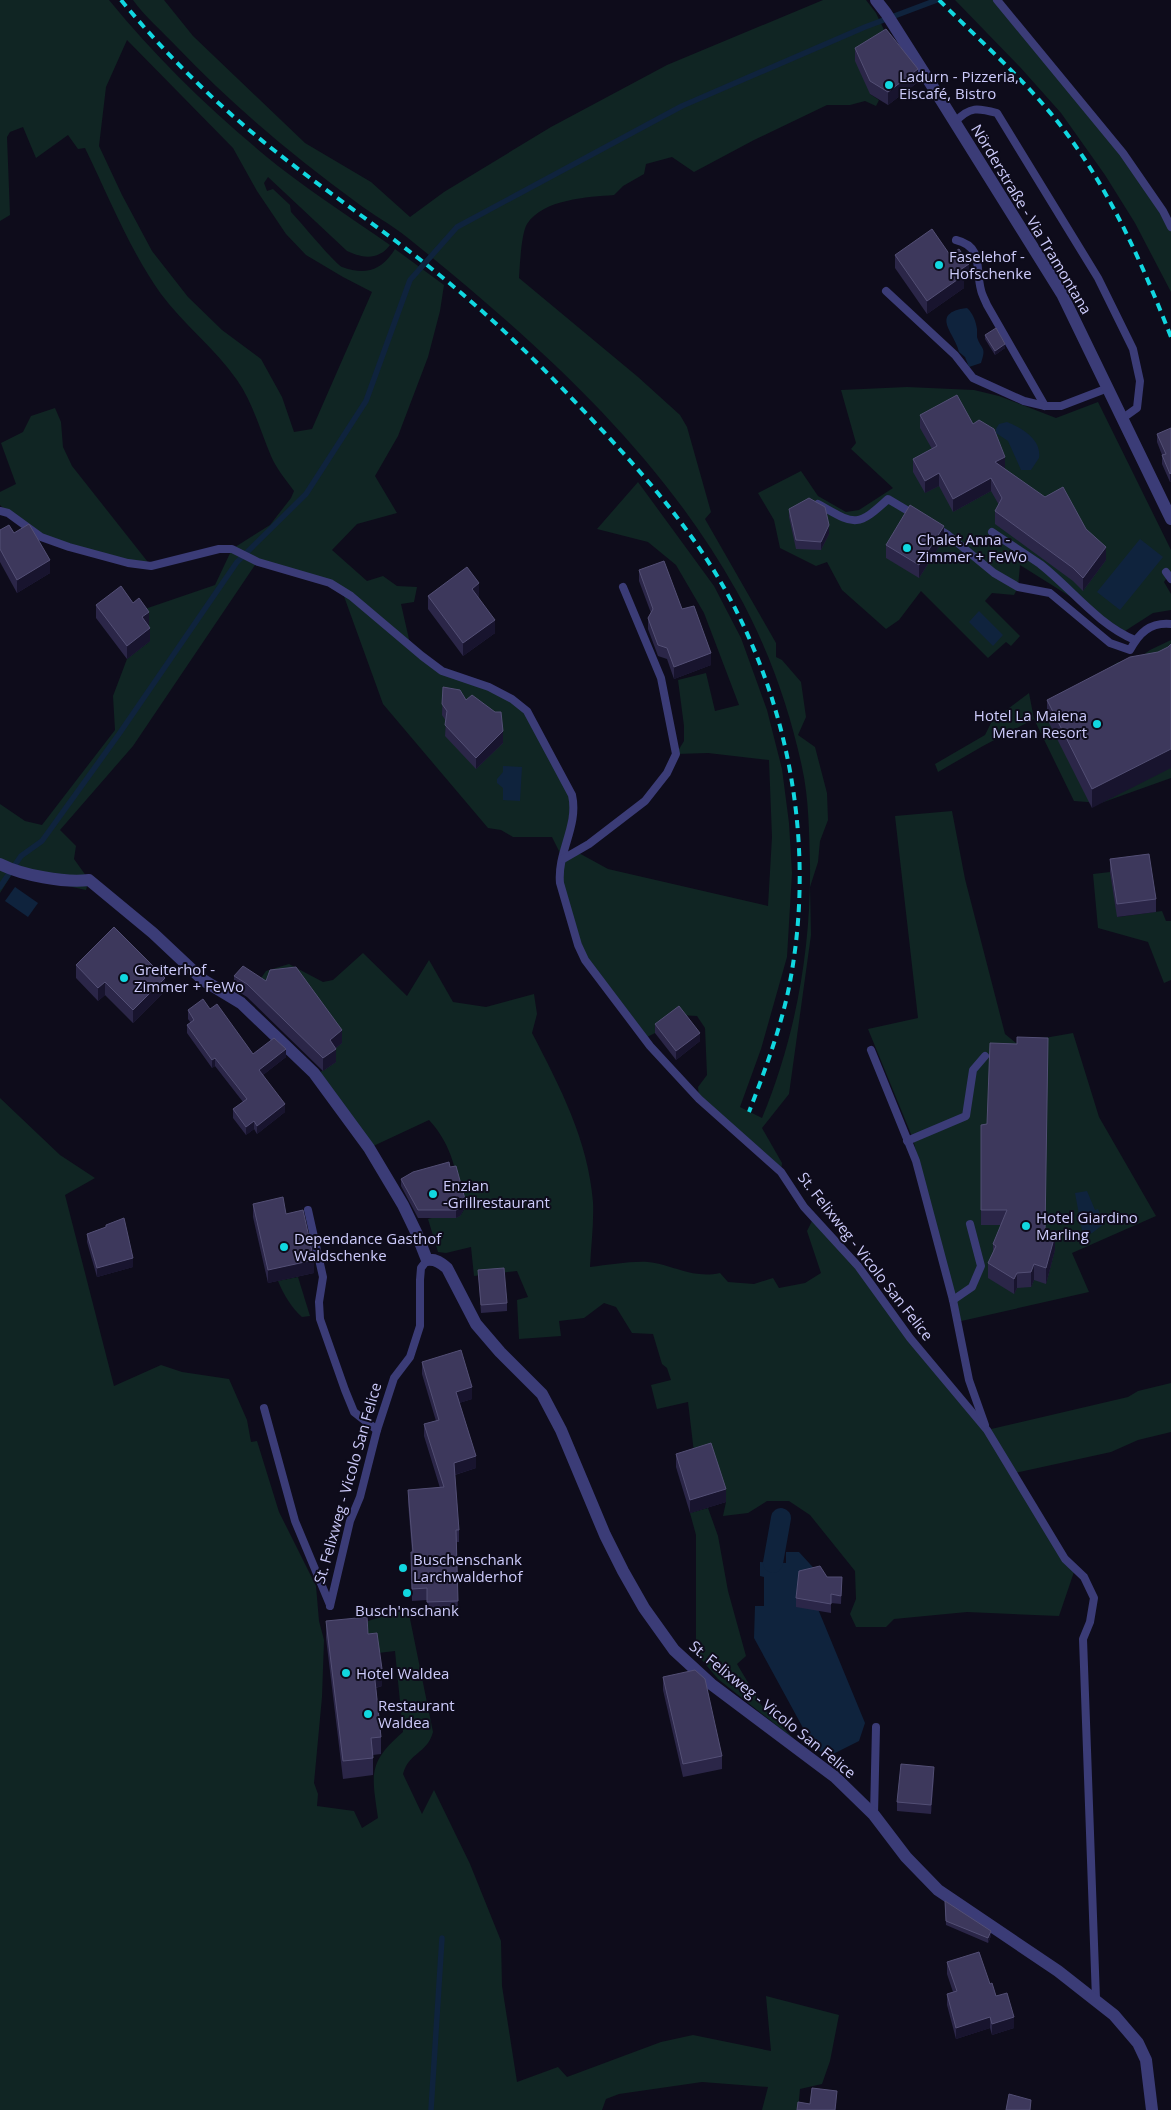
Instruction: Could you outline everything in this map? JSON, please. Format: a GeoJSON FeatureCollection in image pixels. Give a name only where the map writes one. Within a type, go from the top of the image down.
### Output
{"type":"FeatureCollection","features":[{"type":"Feature","properties":{"kind":"street","name":"Nörderstraße - Via Tramontana"},"geometry":{"type":"LineString","coordinates":[[876,0],[886,12],[1062,294],[1171,518]]}},
{"type":"Feature","properties":{"kind":"street"},"geometry":{"type":"LineString","coordinates":[[0,864],[32,874],[76,882],[89,880],[153,933],[203,980],[241,1003],[314,1073],[369,1148],[403,1205],[427,1260]]}},
{"type":"Feature","properties":{"kind":"street","name":"St. Felixweg - Vicolo San Felice"},"geometry":{"type":"LineString","coordinates":[[427,1260],[433,1259],[441,1262],[448,1268],[476,1324],[500,1352],[542,1394],[561,1430],[605,1536],[623,1572],[644,1608],[674,1650],[711,1684],[835,1777],[874,1815],[906,1857],[938,1890],[1058,1972],[1114,2014],[1143,2052],[1146,2060],[1152,2110]]}},
{"type":"Feature","properties":{"kind":"lane"},"geometry":{"type":"LineString","coordinates":[[998,0],[1123,153],[1163,211],[1171,227]]}},
{"type":"Feature","properties":{"kind":"lane"},"geometry":{"type":"LineString","coordinates":[[955,122],[963,113],[979,108],[997,114],[1098,278],[1133,349],[1140,381],[1137,408],[1123,418]]}},
{"type":"Feature","properties":{"kind":"lane"},"geometry":{"type":"LineString","coordinates":[[956,240],[969,245],[974,252],[981,289],[987,305],[1045,406]]}},
{"type":"Feature","properties":{"kind":"lane"},"geometry":{"type":"LineString","coordinates":[[886,291],[955,355],[973,378],[1024,401],[1045,406],[1061,406],[1108,388]]}},
{"type":"Feature","properties":{"kind":"lane"},"geometry":{"type":"LineString","coordinates":[[809,499],[854,522],[862,520],[888,499],[922,519]]}},
{"type":"Feature","properties":{"kind":"lane","name":"St. Felixweg - Vicolo San Felice"},"geometry":{"type":"LineString","coordinates":[[0,511],[8,513],[41,537],[69,547],[128,563],[151,566],[220,549],[232,549],[258,562],[330,582],[340,588],[442,671],[489,687],[512,699],[527,712],[572,795],[574,814],[559,873],[562,891],[578,944],[585,960],[650,1046],[699,1099],[781,1172],[804,1207],[858,1266],[910,1338],[987,1430],[1065,1559],[1084,1577],[1094,1598],[1090,1622],[1083,1639],[1096,1999]]}},
{"type":"Feature","properties":{"kind":"lane"},"geometry":{"type":"LineString","coordinates":[[931,524],[948,535],[994,573],[1018,587],[1050,592],[1110,643],[1130,650],[1135,640],[1149,626],[1163,623],[1171,624]]}},
{"type":"Feature","properties":{"kind":"lane"},"geometry":{"type":"LineString","coordinates":[[992,532],[1040,564],[1089,609],[1120,634],[1135,640]]}},
{"type":"Feature","properties":{"kind":"lane"},"geometry":{"type":"LineString","coordinates":[[563,859],[589,844],[645,801],[667,773],[676,754],[662,678],[623,587]]}},
{"type":"Feature","properties":{"kind":"lane","name":"St. Felixweg - Vicolo San Felice"},"geometry":{"type":"LineString","coordinates":[[871,1050],[916,1161],[953,1300],[969,1380],[987,1430]]}},
{"type":"Feature","properties":{"kind":"lane"},"geometry":{"type":"LineString","coordinates":[[907,1141],[966,1116],[973,1070],[985,1056]]}},
{"type":"Feature","properties":{"kind":"lane"},"geometry":{"type":"LineString","coordinates":[[308,1210],[323,1277],[319,1302],[320,1319],[354,1412],[377,1430]]}},
{"type":"Feature","properties":{"kind":"lane"},"geometry":{"type":"LineString","coordinates":[[953,1300],[972,1287],[981,1266],[970,1224]]}},
{"type":"Feature","properties":{"kind":"lane","name":"St. Felixweg - Vicolo San Felice"},"geometry":{"type":"LineString","coordinates":[[264,1408],[295,1521],[330,1606],[350,1521],[360,1497],[377,1430],[394,1378],[410,1357],[420,1326],[421,1268],[427,1260]]}},
{"type":"Feature","properties":{"kind":"lane"},"geometry":{"type":"LineString","coordinates":[[874,1815],[876,1727]]}},
{"type":"Feature","properties":{"kind":"green space"},"geometry":{"type":"Polygon","coordinates":[[[0,0],[109,0],[168,66],[232,128],[278,166],[390,245],[380,254],[370,257],[347,251],[268,177],[264,183],[267,191],[273,189],[290,205],[291,212],[338,264],[351,270],[366,271],[385,262],[395,249],[444,285],[440,311],[428,357],[398,436],[375,476],[397,513],[357,524],[332,550],[367,581],[383,576],[397,586],[417,587],[414,602],[401,604],[411,648],[442,671],[489,687],[527,711],[572,795],[563,859],[552,837],[513,837],[501,830],[488,828],[383,704],[341,588],[257,562],[133,746],[60,830],[76,846],[74,859],[89,880],[86,890],[12,874],[0,893],[0,804],[25,821],[42,825],[115,730],[113,696],[127,659],[150,641],[142,630],[149,624],[139,611],[215,585],[232,549],[270,525],[291,498],[294,491],[273,460],[252,407],[237,380],[219,357],[179,316],[161,294],[139,259],[85,148],[78,149],[68,135],[36,158],[23,127],[10,132],[7,137],[10,215],[0,221],[0,0]],[[127,40],[106,87],[99,146],[122,195],[152,251],[188,297],[222,330],[261,359],[282,397],[294,432],[312,429],[372,292],[306,255],[286,234],[257,191],[233,148],[127,40]]]}},
{"type":"Feature","properties":{"kind":"green space"},"geometry":{"type":"Polygon","coordinates":[[[133,0],[164,0],[193,36],[305,143],[371,182],[410,217],[444,192],[551,127],[667,65],[823,0],[866,0],[876,13],[887,36],[870,94],[879,100],[876,106],[865,101],[850,105],[827,105],[754,140],[694,172],[672,157],[646,164],[644,174],[623,186],[614,195],[579,198],[555,204],[534,216],[525,229],[520,258],[519,278],[638,377],[680,415],[687,427],[711,512],[705,519],[776,643],[776,657],[782,660],[801,682],[806,717],[798,735],[815,747],[827,793],[828,820],[820,841],[818,862],[810,887],[809,828],[804,779],[791,721],[776,676],[758,632],[736,590],[705,539],[631,443],[546,356],[501,316],[402,233],[362,207],[285,147],[218,88],[148,18],[133,0]]]}},
{"type":"Feature","properties":{"kind":"green space"},"geometry":{"type":"Polygon","coordinates":[[[955,0],[1001,0],[1123,153],[1171,227],[1171,292],[1135,223],[1105,175],[1061,113],[1020,67],[955,0]]]}},
{"type":"Feature","properties":{"kind":"green space"},"geometry":{"type":"Polygon","coordinates":[[[907,387],[974,390],[999,396],[1056,418],[1098,402],[1171,550],[1171,572],[1164,582],[1171,594],[1171,610],[1153,613],[1125,631],[1020,565],[1018,587],[1014,595],[992,593],[985,601],[1020,636],[1011,646],[1006,642],[988,658],[921,591],[899,620],[886,629],[842,590],[827,562],[816,566],[780,548],[774,520],[758,493],[801,471],[818,496],[846,512],[859,510],[893,488],[851,449],[856,443],[841,390],[907,387]]]}},
{"type":"Feature","properties":{"kind":"green space"},"geometry":{"type":"Polygon","coordinates":[[[55,408],[61,422],[63,447],[72,466],[151,566],[41,537],[0,505],[0,492],[16,484],[1,443],[23,432],[31,416],[55,408]]]}},
{"type":"Feature","properties":{"kind":"green space"},"geometry":{"type":"Polygon","coordinates":[[[638,482],[714,586],[741,638],[767,710],[782,769],[789,823],[792,873],[787,957],[761,1049],[740,1107],[762,1118],[784,1057],[799,994],[808,930],[810,887],[811,935],[789,1094],[762,1128],[782,1163],[781,1172],[699,1099],[698,1087],[707,1075],[705,1028],[697,1016],[679,1015],[645,1038],[585,960],[561,891],[563,859],[577,852],[608,869],[768,906],[772,837],[769,760],[708,753],[676,754],[684,741],[678,680],[706,673],[715,711],[739,705],[704,613],[676,565],[648,542],[597,529],[638,482]]]}},
{"type":"Feature","properties":{"kind":"green space"},"geometry":{"type":"Polygon","coordinates":[[[1171,640],[1171,778],[1101,803],[1074,801],[1034,719],[1118,662],[1132,663],[1150,650],[1171,640]]]}},
{"type":"Feature","properties":{"kind":"green space"},"geometry":{"type":"Polygon","coordinates":[[[1029,693],[1034,719],[938,772],[935,764],[985,735],[992,721],[1029,693]]]}},
{"type":"Feature","properties":{"kind":"green space"},"geometry":{"type":"Polygon","coordinates":[[[952,811],[965,879],[1005,1034],[1016,1043],[1073,1033],[1099,1117],[1156,1216],[1072,1253],[1089,1292],[957,1322],[913,1139],[868,1029],[918,1018],[895,816],[952,811]]]}},
{"type":"Feature","properties":{"kind":"green space"},"geometry":{"type":"Polygon","coordinates":[[[1110,872],[1118,917],[1162,911],[1166,921],[1171,921],[1171,980],[1164,983],[1148,942],[1098,928],[1093,874],[1110,872]]]}},
{"type":"Feature","properties":{"kind":"green space"},"geometry":{"type":"Polygon","coordinates":[[[363,953],[407,996],[429,960],[453,1002],[486,1007],[534,994],[537,1014],[532,1033],[553,1073],[571,1115],[579,1136],[590,1179],[593,1202],[593,1226],[590,1267],[648,1262],[692,1273],[720,1273],[728,1282],[754,1284],[773,1278],[779,1288],[805,1283],[821,1273],[807,1231],[814,1217],[987,1430],[1128,1397],[1138,1391],[1171,1383],[1171,1432],[1138,1440],[1111,1452],[1015,1473],[1075,1569],[1059,1616],[967,1612],[894,1619],[886,1627],[856,1627],[850,1614],[856,1599],[855,1571],[810,1515],[789,1501],[767,1501],[748,1513],[723,1516],[726,1502],[695,1461],[688,1402],[657,1409],[651,1385],[671,1380],[667,1368],[662,1364],[653,1334],[632,1333],[616,1307],[604,1303],[584,1318],[559,1321],[561,1336],[519,1339],[517,1300],[528,1297],[517,1271],[474,1276],[471,1247],[446,1253],[438,1252],[428,1219],[446,1214],[450,1218],[458,1217],[465,1207],[449,1150],[437,1130],[429,1120],[369,1148],[316,1075],[335,1062],[270,983],[259,981],[266,971],[289,964],[323,982],[333,980],[363,953]]]}},
{"type":"Feature","properties":{"kind":"green space"},"geometry":{"type":"Polygon","coordinates":[[[0,1098],[60,1155],[95,1178],[65,1195],[114,1386],[161,1365],[182,1372],[229,1379],[247,1420],[251,1442],[257,1441],[279,1512],[316,1586],[319,1621],[324,1640],[322,1697],[314,1783],[318,1794],[317,1806],[354,1811],[362,1828],[378,1818],[374,1780],[378,1761],[383,1752],[403,1732],[395,1651],[378,1653],[367,1634],[368,1621],[408,1609],[433,1732],[427,1745],[409,1761],[403,1774],[422,1814],[434,1790],[470,1864],[501,1941],[502,1986],[517,2082],[558,2067],[567,2077],[661,2042],[693,2035],[771,2051],[766,1996],[839,2015],[830,2061],[822,2084],[800,2089],[798,2110],[762,2110],[768,2087],[702,2082],[619,2094],[606,2099],[602,2110],[0,2110],[0,1098]]]}},
{"type":"Feature","properties":{"kind":"green space"},"geometry":{"type":"Polygon","coordinates":[[[298,1277],[310,1316],[302,1317],[298,1313],[288,1300],[278,1281],[298,1277]]]}},
{"type":"Feature","properties":{"kind":"green space"},"geometry":{"type":"Polygon","coordinates":[[[708,1508],[718,1536],[728,1591],[746,1656],[737,1664],[762,1706],[795,1740],[718,1679],[696,1653],[696,1535],[690,1513],[708,1508]]]}},
{"type":"Feature","properties":{"kind":"water"},"geometry":{"type":"Polygon","coordinates":[[[967,308],[975,321],[977,337],[983,351],[981,363],[969,367],[965,357],[959,352],[947,325],[949,314],[967,308]]]}},
{"type":"Feature","properties":{"kind":"water"},"geometry":{"type":"Polygon","coordinates":[[[1007,422],[1025,431],[1037,446],[1039,458],[1031,470],[1021,470],[1008,441],[996,433],[999,424],[1007,422]]]}},
{"type":"Feature","properties":{"kind":"water"},"geometry":{"type":"Polygon","coordinates":[[[1140,539],[1163,557],[1120,610],[1097,592],[1140,539]]]}},
{"type":"Feature","properties":{"kind":"water"},"geometry":{"type":"Polygon","coordinates":[[[979,611],[1003,635],[993,646],[969,622],[979,611]]]}},
{"type":"Feature","properties":{"kind":"water"},"geometry":{"type":"Polygon","coordinates":[[[503,766],[522,767],[520,801],[503,800],[503,788],[497,783],[497,779],[503,772],[503,766]]]}},
{"type":"Feature","properties":{"kind":"water"},"geometry":{"type":"Polygon","coordinates":[[[15,887],[38,903],[28,917],[5,901],[15,887]]]}},
{"type":"Feature","properties":{"kind":"water"},"geometry":{"type":"Polygon","coordinates":[[[1087,1191],[1095,1210],[1098,1209],[1104,1224],[1092,1233],[1083,1236],[1075,1193],[1087,1191]]]}},
{"type":"Feature","properties":{"kind":"water"},"geometry":{"type":"Polygon","coordinates":[[[786,1552],[799,1552],[820,1575],[818,1609],[865,1723],[859,1741],[829,1756],[814,1748],[754,1638],[755,1606],[764,1606],[764,1577],[760,1576],[760,1562],[786,1563],[786,1552]]]}},
{"type":"Feature","properties":{"kind":"building"},"geometry":{"type":"Polygon","coordinates":[[[886,29],[918,69],[888,92],[870,81],[855,48],[886,29]]]}},
{"type":"Feature","properties":{"kind":"building"},"geometry":{"type":"Polygon","coordinates":[[[932,229],[950,255],[959,249],[969,264],[960,270],[964,275],[927,301],[895,255],[932,229]]]}},
{"type":"Feature","properties":{"kind":"building"},"geometry":{"type":"Polygon","coordinates":[[[996,328],[1005,344],[995,351],[985,335],[996,328]]]}},
{"type":"Feature","properties":{"kind":"building"},"geometry":{"type":"Polygon","coordinates":[[[957,395],[973,424],[979,420],[994,429],[1005,457],[995,462],[1045,497],[1063,487],[1086,529],[1106,547],[1083,578],[1073,568],[995,511],[1002,498],[991,478],[953,499],[939,473],[925,481],[913,459],[937,446],[920,415],[957,395]]]}},
{"type":"Feature","properties":{"kind":"building"},"geometry":{"type":"Polygon","coordinates":[[[1171,428],[1170,474],[1162,455],[1166,454],[1157,434],[1171,428]]]}},
{"type":"Feature","properties":{"kind":"building"},"geometry":{"type":"Polygon","coordinates":[[[809,498],[825,507],[829,525],[821,542],[796,540],[789,509],[809,498]]]}},
{"type":"Feature","properties":{"kind":"building"},"geometry":{"type":"Polygon","coordinates":[[[910,505],[944,526],[919,565],[886,545],[910,505]]]}},
{"type":"Feature","properties":{"kind":"building"},"geometry":{"type":"Polygon","coordinates":[[[29,524],[50,560],[17,580],[0,549],[0,530],[9,525],[14,533],[29,524]]]}},
{"type":"Feature","properties":{"kind":"building"},"geometry":{"type":"Polygon","coordinates":[[[664,561],[682,609],[694,606],[711,653],[674,667],[667,648],[658,645],[648,618],[653,609],[639,570],[664,561]]]}},
{"type":"Feature","properties":{"kind":"building"},"geometry":{"type":"Polygon","coordinates":[[[467,567],[479,583],[472,589],[495,620],[463,643],[428,596],[467,567]]]}},
{"type":"Feature","properties":{"kind":"building"},"geometry":{"type":"Polygon","coordinates":[[[121,586],[133,603],[139,598],[149,612],[142,617],[150,628],[127,646],[96,605],[121,586]]]}},
{"type":"Feature","properties":{"kind":"building"},"geometry":{"type":"Polygon","coordinates":[[[1171,644],[1171,749],[1092,789],[1047,700],[1130,657],[1158,652],[1171,644]]]}},
{"type":"Feature","properties":{"kind":"building"},"geometry":{"type":"Polygon","coordinates":[[[443,687],[460,690],[466,700],[472,695],[495,712],[501,712],[503,731],[476,758],[445,725],[447,711],[442,704],[443,687]]]}},
{"type":"Feature","properties":{"kind":"building"},"geometry":{"type":"Polygon","coordinates":[[[1149,854],[1156,899],[1117,904],[1110,859],[1149,854]]]}},
{"type":"Feature","properties":{"kind":"building"},"geometry":{"type":"Polygon","coordinates":[[[114,927],[165,978],[133,1010],[105,982],[98,988],[76,965],[114,927]]]}},
{"type":"Feature","properties":{"kind":"building"},"geometry":{"type":"Polygon","coordinates":[[[243,966],[266,981],[270,970],[296,967],[342,1030],[330,1040],[336,1049],[323,1058],[247,984],[234,976],[243,966]]]}},
{"type":"Feature","properties":{"kind":"building"},"geometry":{"type":"Polygon","coordinates":[[[203,999],[210,1009],[217,1004],[253,1054],[274,1038],[286,1049],[259,1070],[285,1104],[257,1126],[254,1121],[246,1127],[233,1109],[247,1099],[215,1058],[212,1060],[187,1025],[194,1020],[188,1010],[203,999]]]}},
{"type":"Feature","properties":{"kind":"building"},"geometry":{"type":"Polygon","coordinates":[[[679,1006],[700,1033],[676,1051],[655,1024],[679,1006]]]}},
{"type":"Feature","properties":{"kind":"building"},"geometry":{"type":"Polygon","coordinates":[[[1017,1037],[1048,1038],[1045,1232],[1055,1235],[1046,1268],[1034,1264],[1031,1272],[1017,1273],[1014,1279],[988,1263],[996,1246],[993,1244],[1007,1210],[981,1210],[981,1125],[987,1124],[990,1043],[1017,1044],[1017,1037]]]}},
{"type":"Feature","properties":{"kind":"building"},"geometry":{"type":"Polygon","coordinates":[[[449,1162],[450,1167],[456,1166],[465,1199],[460,1208],[456,1210],[418,1210],[401,1179],[413,1172],[449,1162]]]}},
{"type":"Feature","properties":{"kind":"building"},"geometry":{"type":"Polygon","coordinates":[[[283,1197],[286,1214],[303,1210],[314,1260],[268,1270],[253,1204],[283,1197]]]}},
{"type":"Feature","properties":{"kind":"building"},"geometry":{"type":"Polygon","coordinates":[[[124,1218],[133,1258],[97,1268],[87,1234],[124,1218]]]}},
{"type":"Feature","properties":{"kind":"building"},"geometry":{"type":"Polygon","coordinates":[[[504,1268],[507,1303],[481,1305],[478,1270],[504,1268]]]}},
{"type":"Feature","properties":{"kind":"building"},"geometry":{"type":"Polygon","coordinates":[[[461,1350],[472,1387],[456,1392],[476,1456],[454,1463],[459,1530],[456,1530],[458,1601],[427,1602],[427,1588],[412,1589],[411,1552],[413,1552],[408,1490],[444,1487],[424,1424],[439,1420],[422,1362],[461,1350]]]}},
{"type":"Feature","properties":{"kind":"building"},"geometry":{"type":"Polygon","coordinates":[[[711,1443],[726,1489],[690,1500],[676,1454],[711,1443]]]}},
{"type":"Feature","properties":{"kind":"building"},"geometry":{"type":"Polygon","coordinates":[[[820,1566],[827,1577],[842,1577],[841,1596],[831,1594],[831,1604],[796,1598],[799,1571],[820,1566]]]}},
{"type":"Feature","properties":{"kind":"building"},"geometry":{"type":"Polygon","coordinates":[[[367,1617],[368,1634],[377,1633],[382,1669],[374,1671],[381,1737],[371,1738],[373,1758],[343,1761],[326,1621],[367,1617]]]}},
{"type":"Feature","properties":{"kind":"building"},"geometry":{"type":"Polygon","coordinates":[[[695,1670],[705,1679],[722,1756],[683,1764],[663,1677],[695,1670]]]}},
{"type":"Feature","properties":{"kind":"building"},"geometry":{"type":"Polygon","coordinates":[[[901,1764],[934,1767],[931,1805],[897,1802],[901,1764]]]}},
{"type":"Feature","properties":{"kind":"building"},"geometry":{"type":"Polygon","coordinates":[[[945,1901],[991,1931],[988,1938],[946,1921],[945,1901]]]}},
{"type":"Feature","properties":{"kind":"building"},"geometry":{"type":"Polygon","coordinates":[[[979,1952],[996,1996],[1007,1993],[1014,2017],[992,2024],[990,2017],[956,2028],[947,1994],[957,1991],[947,1962],[979,1952]]]}},
{"type":"Feature","properties":{"kind":"building"},"geometry":{"type":"Polygon","coordinates":[[[812,2088],[837,2091],[835,2110],[797,2110],[798,2102],[810,2104],[812,2088]]]}},
{"type":"Feature","properties":{"kind":"building"},"geometry":{"type":"Polygon","coordinates":[[[1009,2094],[1031,2100],[1030,2110],[1006,2110],[1009,2094]]]}},
{"type":"Feature","properties":{"kind":"waterway"},"geometry":{"type":"LineString","coordinates":[[0,887],[21,856],[42,841],[119,734],[237,562],[306,494],[366,401],[410,280],[457,227],[682,106],[865,27],[937,0]]}},
{"type":"Feature","properties":{"kind":"waterway"},"geometry":{"type":"LineString","coordinates":[[773,1563],[781,1518]]}},
{"type":"Feature","properties":{"kind":"waterway"},"geometry":{"type":"LineString","coordinates":[[431,2110],[442,1938]]}},
{"type":"Feature","properties":{"kind":"railway"},"geometry":{"type":"LineString","coordinates":[[121,0],[175,61],[233,116],[295,167],[437,273],[475,304],[528,354],[600,428],[660,495],[696,543],[727,593],[750,639],[768,687],[783,737],[793,787],[798,838],[800,890],[796,941],[788,992],[776,1038],[749,1112]]}},
{"type":"Feature","properties":{"kind":"railway"},"geometry":{"type":"LineString","coordinates":[[939,0],[1038,98],[1084,158],[1126,232],[1171,337]]}},
{"type":"Feature","properties":{"kind":"place","name":"Ladurn - Pizzeria, Eiscafé, Bistro"},"geometry":{"type":"Point","coordinates":[889,85]}},
{"type":"Feature","properties":{"kind":"place","name":"Faselehof - Hofschenke"},"geometry":{"type":"Point","coordinates":[939,265]}},
{"type":"Feature","properties":{"kind":"place","name":"Chalet Anna - Zimmer + FeWo"},"geometry":{"type":"Point","coordinates":[907,548]}},
{"type":"Feature","properties":{"kind":"place","name":"Hotel La Maiena Meran Resort"},"geometry":{"type":"Point","coordinates":[1097,724]}},
{"type":"Feature","properties":{"kind":"place","name":"Greiterhof - Zimmer + FeWo"},"geometry":{"type":"Point","coordinates":[124,978]}},
{"type":"Feature","properties":{"kind":"place","name":"Enzian -Grillrestaurant"},"geometry":{"type":"Point","coordinates":[433,1194]}},
{"type":"Feature","properties":{"kind":"place","name":"Hotel Giardino Marling"},"geometry":{"type":"Point","coordinates":[1026,1226]}},
{"type":"Feature","properties":{"kind":"place","name":"Dependance Gasthof Waldschenke"},"geometry":{"type":"Point","coordinates":[284,1247]}},
{"type":"Feature","properties":{"kind":"place","name":"Buschenschank Larchwalderhof"},"geometry":{"type":"Point","coordinates":[403,1568]}},
{"type":"Feature","properties":{"kind":"place","name":"Busch'nschank"},"geometry":{"type":"Point","coordinates":[407,1593]}},
{"type":"Feature","properties":{"kind":"place","name":"Hotel Waldea"},"geometry":{"type":"Point","coordinates":[346,1673]}},
{"type":"Feature","properties":{"kind":"place","name":"Restaurant Waldea"},"geometry":{"type":"Point","coordinates":[368,1714]}}]}
